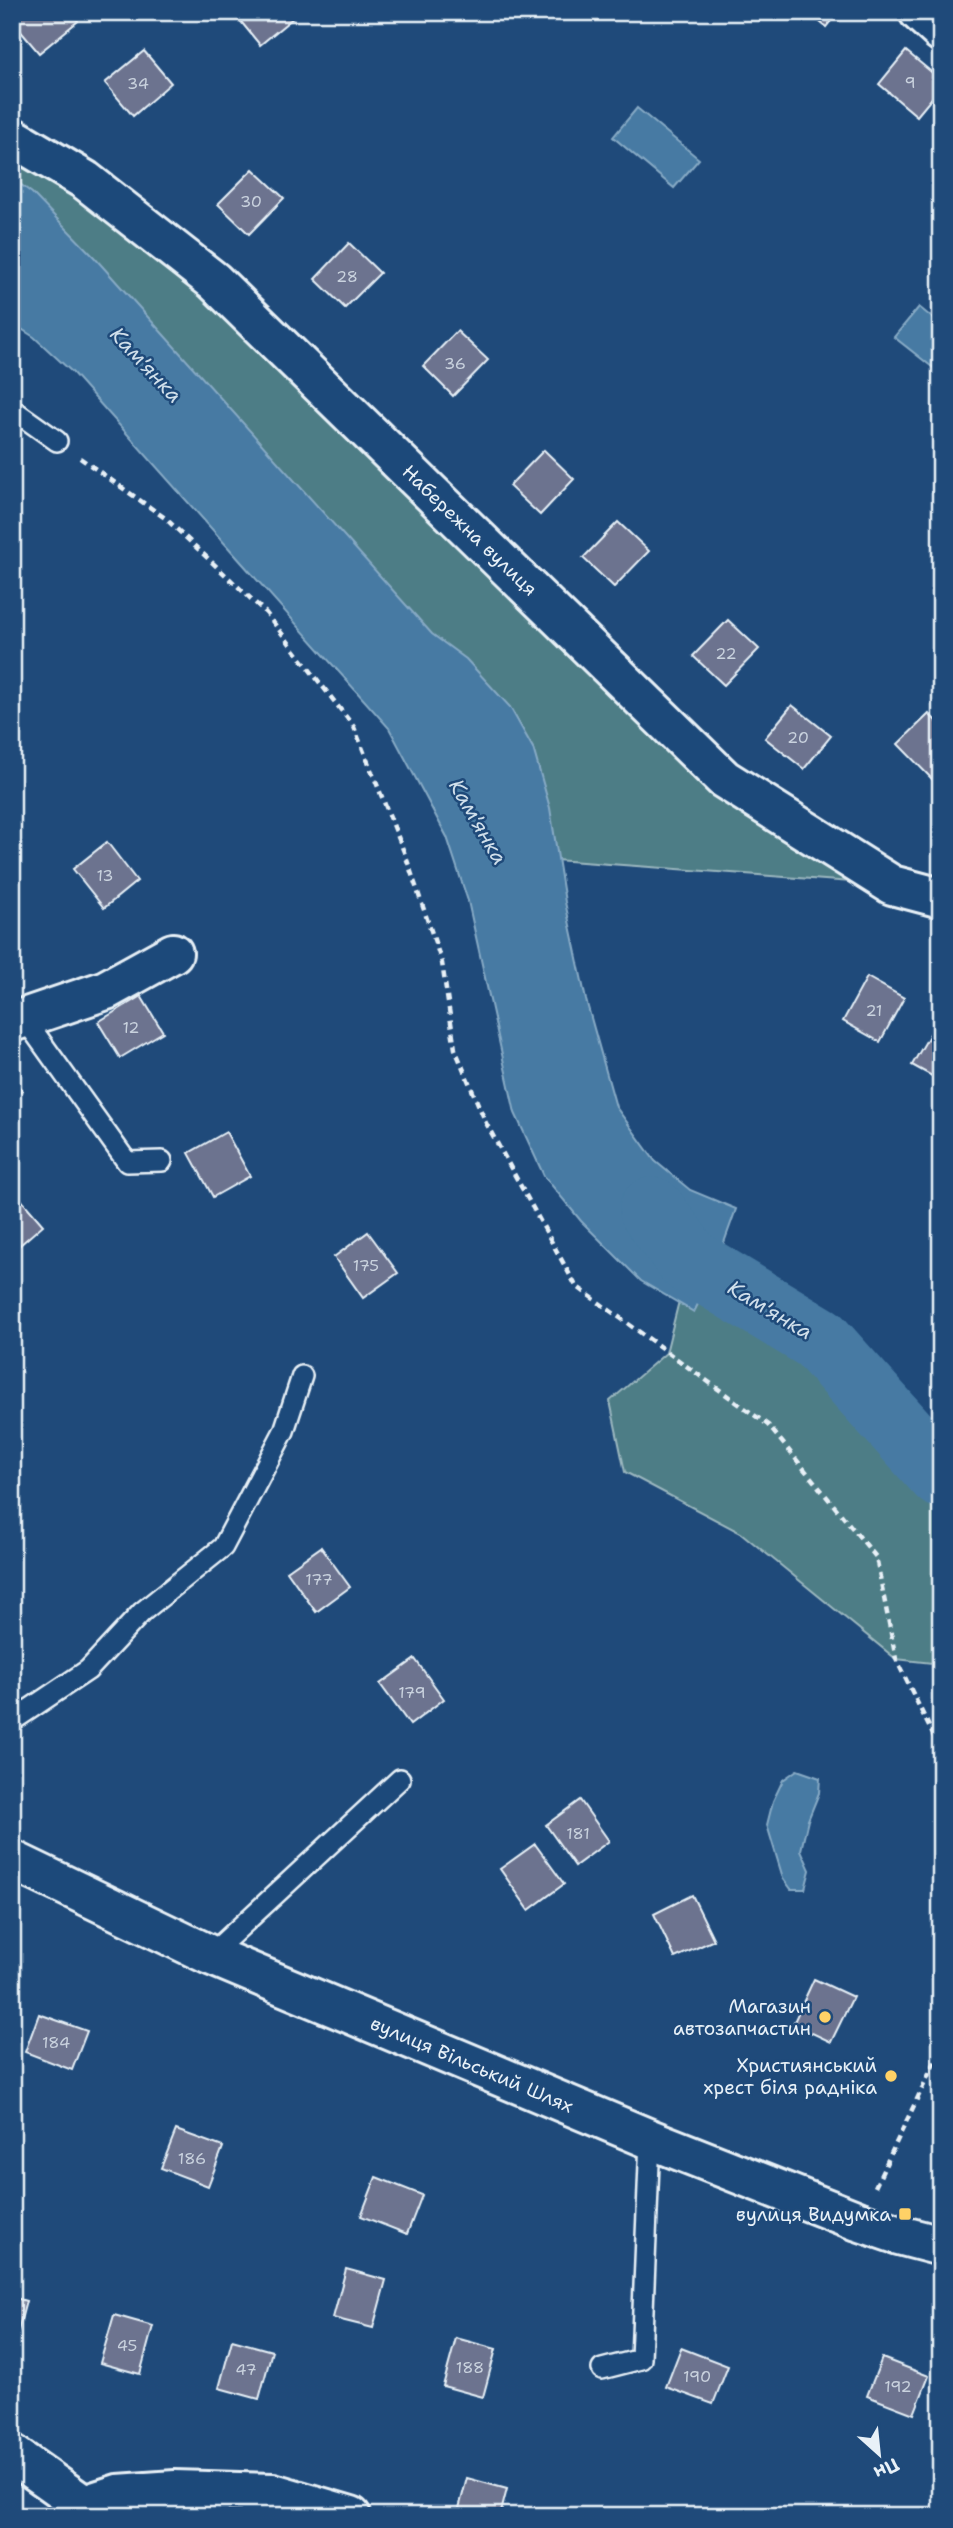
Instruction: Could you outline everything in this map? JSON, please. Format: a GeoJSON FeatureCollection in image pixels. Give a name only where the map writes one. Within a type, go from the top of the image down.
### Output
{"type":"FeatureCollection","features":[{"type":"Feature","properties":{"kind":"street"},"geometry":{"type":"LineString","coordinates":[[919,12],[941,32]]}},
{"type":"Feature","properties":{"kind":"street","name":"Набережна вулиця"},"geometry":{"type":"LineString","coordinates":[[12,137],[85,180],[214,281],[724,779],[892,885],[941,898]]}},
{"type":"Feature","properties":{"kind":"street"},"geometry":{"type":"LineString","coordinates":[[18,1020],[106,990],[173,953]]}},
{"type":"Feature","properties":{"kind":"street","name":"вулиця Вільський Шлях"},"geometry":{"type":"LineString","coordinates":[[12,1860],[210,1955],[650,2139],[858,2221],[941,2246]]}},
{"type":"Feature","properties":{"kind":"street"},"geometry":{"type":"LineString","coordinates":[[12,2454],[83,2510],[118,2494],[176,2490],[273,2493],[351,2516]]}},
{"type":"Feature","properties":{"kind":"lane"},"geometry":{"type":"LineString","coordinates":[[12,409],[57,441]]}},
{"type":"Feature","properties":{"kind":"lane"},"geometry":{"type":"LineString","coordinates":[[18,1020],[127,1162],[162,1161]]}},
{"type":"Feature","properties":{"kind":"lane"},"geometry":{"type":"LineString","coordinates":[[12,1721],[88,1670],[142,1612],[223,1546],[284,1431],[302,1376]]}},
{"type":"Feature","properties":{"kind":"lane"},"geometry":{"type":"LineString","coordinates":[[210,1955],[400,1779]]}},
{"type":"Feature","properties":{"kind":"lane"},"geometry":{"type":"LineString","coordinates":[[602,2369],[640,2360],[650,2139]]}},
{"type":"Feature","properties":{"kind":"path"},"geometry":{"type":"LineString","coordinates":[[57,441],[165,518],[266,613],[354,727],[405,857],[442,963],[455,1049],[486,1123],[576,1286],[768,1425],[876,1556],[895,1659],[941,1751]]}},
{"type":"Feature","properties":{"kind":"path"},"geometry":{"type":"LineString","coordinates":[[858,2221],[941,2049]]}},
{"type":"Feature","properties":{"kind":"green space"},"geometry":{"type":"Polygon","coordinates":[[[12,137],[85,180],[724,779],[892,885],[501,856],[12,253],[12,137]]]}},
{"type":"Feature","properties":{"kind":"green space"},"geometry":{"type":"Polygon","coordinates":[[[689,1261],[819,1339],[941,1475],[941,1664],[896,1659],[741,1533],[625,1472],[610,1401],[666,1353],[689,1261]]]}},
{"type":"Feature","properties":{"kind":"water"},"geometry":{"type":"Polygon","coordinates":[[[637,108],[699,159],[674,188],[613,137],[637,108]]]}},
{"type":"Feature","properties":{"kind":"water"},"geometry":{"type":"Polygon","coordinates":[[[12,178],[32,193],[94,257],[432,634],[466,659],[510,707],[533,748],[550,808],[565,902],[586,1000],[616,1107],[655,1161],[690,1190],[736,1209],[712,1276],[694,1312],[641,1281],[581,1221],[544,1176],[515,1113],[468,901],[447,837],[389,728],[72,372],[34,337],[12,323],[12,178]]]}},
{"type":"Feature","properties":{"kind":"water"},"geometry":{"type":"Polygon","coordinates":[[[919,307],[941,325],[941,374],[894,337],[919,307]]]}},
{"type":"Feature","properties":{"kind":"water"},"geometry":{"type":"Polygon","coordinates":[[[797,1770],[820,1778],[819,1793],[808,1820],[801,1850],[810,1870],[805,1889],[791,1889],[783,1878],[767,1825],[773,1801],[783,1780],[797,1770]]]}},
{"type":"Feature","properties":{"kind":"building"},"geometry":{"type":"Polygon","coordinates":[[[22,12],[71,12],[78,21],[39,53],[12,21],[22,12]]]}},
{"type":"Feature","properties":{"kind":"building"},"geometry":{"type":"Polygon","coordinates":[[[233,12],[298,12],[299,13],[260,45],[233,12]]]}},
{"type":"Feature","properties":{"kind":"building"},"geometry":{"type":"Polygon","coordinates":[[[808,12],[838,12],[826,27],[808,12]]]}},
{"type":"Feature","properties":{"kind":"building"},"geometry":{"type":"Polygon","coordinates":[[[144,51],[171,83],[133,116],[105,83],[144,51]]]}},
{"type":"Feature","properties":{"kind":"building"},"geometry":{"type":"Polygon","coordinates":[[[906,51],[941,80],[941,87],[917,116],[879,84],[906,51]]]}},
{"type":"Feature","properties":{"kind":"building"},"geometry":{"type":"Polygon","coordinates":[[[253,169],[284,198],[249,234],[218,204],[253,169]]]}},
{"type":"Feature","properties":{"kind":"building"},"geometry":{"type":"Polygon","coordinates":[[[349,243],[380,273],[345,308],[315,279],[349,243]]]}},
{"type":"Feature","properties":{"kind":"building"},"geometry":{"type":"Polygon","coordinates":[[[457,331],[488,360],[453,396],[423,366],[457,331]]]}},
{"type":"Feature","properties":{"kind":"building"},"geometry":{"type":"Polygon","coordinates":[[[544,450],[574,479],[540,515],[509,486],[544,450]]]}},
{"type":"Feature","properties":{"kind":"building"},"geometry":{"type":"Polygon","coordinates":[[[618,522],[649,551],[614,587],[583,558],[618,522]]]}},
{"type":"Feature","properties":{"kind":"building"},"geometry":{"type":"Polygon","coordinates":[[[728,620],[759,649],[724,685],[693,656],[728,620]]]}},
{"type":"Feature","properties":{"kind":"building"},"geometry":{"type":"Polygon","coordinates":[[[792,705],[831,736],[804,769],[765,738],[792,705]]]}},
{"type":"Feature","properties":{"kind":"building"},"geometry":{"type":"Polygon","coordinates":[[[929,714],[941,726],[941,772],[933,780],[898,744],[929,714]]]}},
{"type":"Feature","properties":{"kind":"building"},"geometry":{"type":"Polygon","coordinates":[[[107,842],[137,881],[104,908],[73,869],[107,842]]]}},
{"type":"Feature","properties":{"kind":"building"},"geometry":{"type":"Polygon","coordinates":[[[867,977],[904,998],[880,1042],[843,1021],[867,977]]]}},
{"type":"Feature","properties":{"kind":"building"},"geometry":{"type":"Polygon","coordinates":[[[141,996],[163,1032],[120,1058],[98,1022],[141,996]]]}},
{"type":"Feature","properties":{"kind":"building"},"geometry":{"type":"Polygon","coordinates":[[[937,1022],[941,1024],[941,1081],[912,1065],[937,1022]]]}},
{"type":"Feature","properties":{"kind":"building"},"geometry":{"type":"Polygon","coordinates":[[[12,1078],[22,1090],[12,1098],[12,1078]]]}},
{"type":"Feature","properties":{"kind":"building"},"geometry":{"type":"Polygon","coordinates":[[[226,1132],[250,1176],[213,1197],[189,1153],[226,1132]]]}},
{"type":"Feature","properties":{"kind":"building"},"geometry":{"type":"Polygon","coordinates":[[[12,1189],[43,1225],[12,1252],[12,1189]]]}},
{"type":"Feature","properties":{"kind":"building"},"geometry":{"type":"Polygon","coordinates":[[[368,1232],[398,1273],[363,1298],[334,1257],[368,1232]]]}},
{"type":"Feature","properties":{"kind":"building"},"geometry":{"type":"Polygon","coordinates":[[[321,1547],[350,1587],[316,1612],[287,1571],[321,1547]]]}},
{"type":"Feature","properties":{"kind":"building"},"geometry":{"type":"Polygon","coordinates":[[[415,1659],[444,1699],[410,1725],[380,1684],[415,1659]]]}},
{"type":"Feature","properties":{"kind":"building"},"geometry":{"type":"Polygon","coordinates":[[[580,1800],[609,1841],[575,1866],[546,1825],[580,1800]]]}},
{"type":"Feature","properties":{"kind":"building"},"geometry":{"type":"Polygon","coordinates":[[[535,1844],[564,1884],[529,1910],[500,1869],[535,1844]]]}},
{"type":"Feature","properties":{"kind":"building"},"geometry":{"type":"Polygon","coordinates":[[[692,1895],[714,1940],[675,1958],[654,1914],[692,1895]]]}},
{"type":"Feature","properties":{"kind":"building"},"geometry":{"type":"Polygon","coordinates":[[[814,1979],[853,1997],[831,2042],[793,2024],[814,1979]]]}},
{"type":"Feature","properties":{"kind":"building"},"geometry":{"type":"Polygon","coordinates":[[[39,2014],[87,2031],[72,2070],[25,2052],[39,2014]]]}},
{"type":"Feature","properties":{"kind":"building"},"geometry":{"type":"Polygon","coordinates":[[[176,2130],[223,2147],[208,2186],[161,2168],[176,2130]]]}},
{"type":"Feature","properties":{"kind":"building"},"geometry":{"type":"Polygon","coordinates":[[[376,2177],[422,2195],[407,2234],[361,2216],[376,2177]]]}},
{"type":"Feature","properties":{"kind":"building"},"geometry":{"type":"Polygon","coordinates":[[[346,2269],[386,2280],[373,2328],[333,2318],[346,2269]]]}},
{"type":"Feature","properties":{"kind":"building"},"geometry":{"type":"Polygon","coordinates":[[[12,2297],[26,2301],[13,2350],[12,2350],[12,2297]]]}},
{"type":"Feature","properties":{"kind":"building"},"geometry":{"type":"Polygon","coordinates":[[[114,2315],[153,2326],[140,2374],[100,2363],[114,2315]]]}},
{"type":"Feature","properties":{"kind":"building"},"geometry":{"type":"Polygon","coordinates":[[[456,2338],[496,2349],[483,2397],[443,2386],[456,2338]]]}},
{"type":"Feature","properties":{"kind":"building"},"geometry":{"type":"Polygon","coordinates":[[[232,2340],[272,2351],[259,2399],[219,2388],[232,2340]]]}},
{"type":"Feature","properties":{"kind":"building"},"geometry":{"type":"Polygon","coordinates":[[[681,2348],[728,2366],[713,2404],[666,2387],[681,2348]]]}},
{"type":"Feature","properties":{"kind":"building"},"geometry":{"type":"Polygon","coordinates":[[[882,2358],[929,2376],[914,2414],[867,2396],[882,2358]]]}},
{"type":"Feature","properties":{"kind":"building"},"geometry":{"type":"Polygon","coordinates":[[[467,2478],[507,2489],[500,2516],[457,2516],[467,2478]]]}},
{"type":"Feature","properties":{"kind":"waterway","name":"Кам'янка"},"geometry":{"type":"LineString","coordinates":[[652,1210],[689,1261],[819,1339],[941,1475]]}},
{"type":"Feature","properties":{"kind":"place","name":"Магазин автозапчастин"},"geometry":{"type":"Point","coordinates":[825,2017]}},
{"type":"Feature","properties":{"kind":"place","name":"Християнський хрест біля радніка"},"geometry":{"type":"Point","coordinates":[891,2076]}},
{"type":"Feature","properties":{"kind":"place","name":"вулиця Видумка"},"geometry":{"type":"Point","coordinates":[905,2214]}}]}
